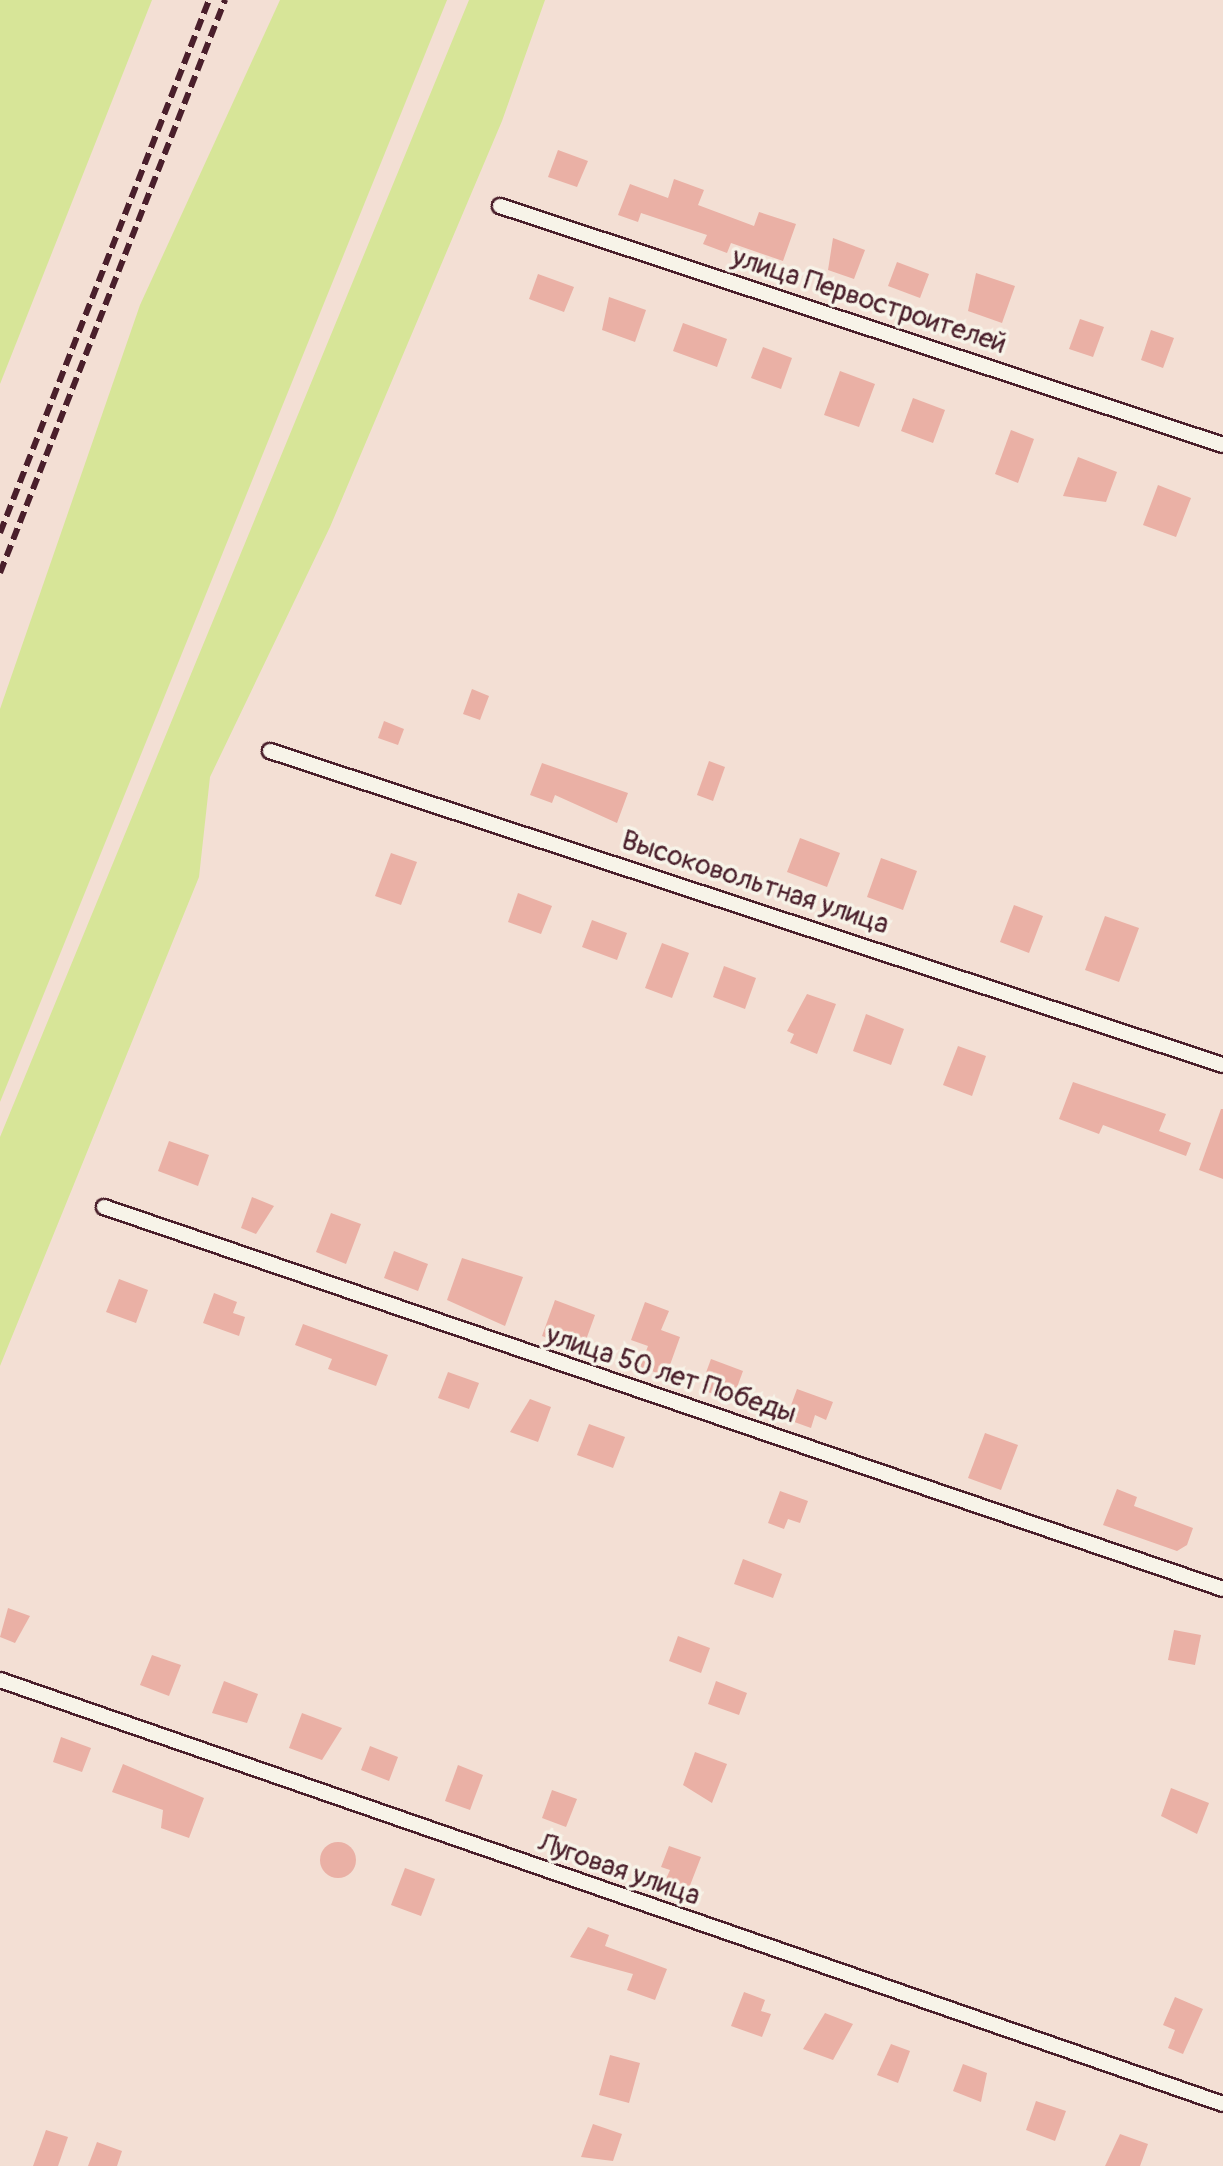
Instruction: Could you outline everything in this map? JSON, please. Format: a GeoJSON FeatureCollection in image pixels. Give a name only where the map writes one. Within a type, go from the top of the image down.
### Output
{"type":"FeatureCollection","features":[{"type":"Feature","properties":{"kind":"street","name":"улица Первостроителей"},"geometry":{"type":"LineString","coordinates":[[500,206],[1223,445]]}},
{"type":"Feature","properties":{"kind":"street","name":"Высоковольтная улица"},"geometry":{"type":"LineString","coordinates":[[270,751],[1223,1065]]}},
{"type":"Feature","properties":{"kind":"street","name":"улица 50 лет Победы"},"geometry":{"type":"LineString","coordinates":[[104,1207],[1223,1589]]}},
{"type":"Feature","properties":{"kind":"street","name":"Луговая улица"},"geometry":{"type":"LineString","coordinates":[[0,1680],[1223,2104]]}},
{"type":"Feature","properties":{"kind":"green space"},"geometry":{"type":"Polygon","coordinates":[[[0,0],[152,0],[0,384],[0,0]]]}},
{"type":"Feature","properties":{"kind":"green space"},"geometry":{"type":"Polygon","coordinates":[[[280,0],[447,0],[0,1102],[0,709],[140,305],[280,0]]]}},
{"type":"Feature","properties":{"kind":"green space"},"geometry":{"type":"Polygon","coordinates":[[[469,0],[545,0],[502,121],[330,527],[210,777],[199,877],[0,1366],[0,1137],[469,0]]]}},
{"type":"Feature","properties":{"kind":"building"},"geometry":{"type":"Polygon","coordinates":[[[558,150],[588,161],[577,187],[548,177],[558,150]]]}},
{"type":"Feature","properties":{"kind":"building"},"geometry":{"type":"Polygon","coordinates":[[[674,179],[704,190],[698,205],[754,226],[759,212],[796,224],[783,261],[731,243],[727,253],[703,244],[707,235],[641,213],[638,222],[618,215],[630,184],[668,198],[674,179]]]}},
{"type":"Feature","properties":{"kind":"building"},"geometry":{"type":"Polygon","coordinates":[[[833,238],[865,250],[854,279],[828,270],[833,238]]]}},
{"type":"Feature","properties":{"kind":"building"},"geometry":{"type":"Polygon","coordinates":[[[897,262],[929,274],[920,298],[888,286],[897,262]]]}},
{"type":"Feature","properties":{"kind":"building"},"geometry":{"type":"Polygon","coordinates":[[[976,273],[1015,286],[1002,323],[968,311],[976,273]]]}},
{"type":"Feature","properties":{"kind":"building"},"geometry":{"type":"Polygon","coordinates":[[[538,274],[574,287],[564,312],[529,299],[538,274]]]}},
{"type":"Feature","properties":{"kind":"building"},"geometry":{"type":"Polygon","coordinates":[[[609,297],[646,310],[635,342],[602,330],[609,297]]]}},
{"type":"Feature","properties":{"kind":"building"},"geometry":{"type":"Polygon","coordinates":[[[1080,319],[1104,327],[1093,357],[1069,349],[1080,319]]]}},
{"type":"Feature","properties":{"kind":"building"},"geometry":{"type":"Polygon","coordinates":[[[683,323],[727,339],[717,367],[673,351],[683,323]]]}},
{"type":"Feature","properties":{"kind":"building"},"geometry":{"type":"Polygon","coordinates":[[[1151,330],[1174,338],[1163,368],[1141,360],[1151,330]]]}},
{"type":"Feature","properties":{"kind":"building"},"geometry":{"type":"Polygon","coordinates":[[[763,347],[792,358],[781,389],[751,378],[763,347]]]}},
{"type":"Feature","properties":{"kind":"building"},"geometry":{"type":"Polygon","coordinates":[[[840,371],[875,384],[859,427],[824,415],[840,371]]]}},
{"type":"Feature","properties":{"kind":"building"},"geometry":{"type":"Polygon","coordinates":[[[913,398],[945,410],[933,443],[901,431],[913,398]]]}},
{"type":"Feature","properties":{"kind":"building"},"geometry":{"type":"Polygon","coordinates":[[[1011,430],[1034,439],[1018,483],[995,474],[1011,430]]]}},
{"type":"Feature","properties":{"kind":"building"},"geometry":{"type":"Polygon","coordinates":[[[1078,457],[1117,472],[1106,502],[1063,496],[1078,457]]]}},
{"type":"Feature","properties":{"kind":"building"},"geometry":{"type":"Polygon","coordinates":[[[1158,485],[1191,498],[1176,537],[1143,525],[1158,485]]]}},
{"type":"Feature","properties":{"kind":"building"},"geometry":{"type":"Polygon","coordinates":[[[472,689],[489,696],[480,720],[463,714],[472,689]]]}},
{"type":"Feature","properties":{"kind":"building"},"geometry":{"type":"Polygon","coordinates":[[[384,721],[404,729],[398,745],[378,738],[384,721]]]}},
{"type":"Feature","properties":{"kind":"building"},"geometry":{"type":"Polygon","coordinates":[[[709,761],[725,767],[713,801],[697,795],[709,761]]]}},
{"type":"Feature","properties":{"kind":"building"},"geometry":{"type":"Polygon","coordinates":[[[542,763],[628,793],[617,823],[555,795],[552,803],[530,795],[542,763]]]}},
{"type":"Feature","properties":{"kind":"building"},"geometry":{"type":"Polygon","coordinates":[[[800,838],[840,853],[827,887],[787,872],[800,838]]]}},
{"type":"Feature","properties":{"kind":"building"},"geometry":{"type":"Polygon","coordinates":[[[391,853],[417,862],[401,905],[375,896],[391,853]]]}},
{"type":"Feature","properties":{"kind":"building"},"geometry":{"type":"Polygon","coordinates":[[[881,858],[917,871],[903,910],[867,897],[881,858]]]}},
{"type":"Feature","properties":{"kind":"building"},"geometry":{"type":"Polygon","coordinates":[[[518,893],[552,906],[541,934],[508,922],[518,893]]]}},
{"type":"Feature","properties":{"kind":"building"},"geometry":{"type":"Polygon","coordinates":[[[1014,905],[1043,916],[1029,953],[1000,942],[1014,905]]]}},
{"type":"Feature","properties":{"kind":"building"},"geometry":{"type":"Polygon","coordinates":[[[1105,916],[1139,928],[1119,982],[1085,970],[1105,916]]]}},
{"type":"Feature","properties":{"kind":"building"},"geometry":{"type":"Polygon","coordinates":[[[592,920],[627,933],[617,960],[582,947],[592,920]]]}},
{"type":"Feature","properties":{"kind":"building"},"geometry":{"type":"Polygon","coordinates":[[[662,943],[689,953],[672,998],[645,988],[662,943]]]}},
{"type":"Feature","properties":{"kind":"building"},"geometry":{"type":"Polygon","coordinates":[[[724,966],[756,978],[745,1009],[713,997],[724,966]]]}},
{"type":"Feature","properties":{"kind":"building"},"geometry":{"type":"Polygon","coordinates":[[[807,994],[836,1004],[817,1054],[790,1043],[794,1034],[787,1031],[807,994]]]}},
{"type":"Feature","properties":{"kind":"building"},"geometry":{"type":"Polygon","coordinates":[[[866,1014],[904,1029],[891,1065],[853,1051],[866,1014]]]}},
{"type":"Feature","properties":{"kind":"building"},"geometry":{"type":"Polygon","coordinates":[[[958,1046],[986,1056],[972,1096],[943,1085],[958,1046]]]}},
{"type":"Feature","properties":{"kind":"building"},"geometry":{"type":"Polygon","coordinates":[[[1073,1082],[1166,1114],[1159,1131],[1191,1143],[1186,1156],[1103,1125],[1099,1134],[1059,1119],[1073,1082]]]}},
{"type":"Feature","properties":{"kind":"building"},"geometry":{"type":"Polygon","coordinates":[[[1223,1109],[1223,1179],[1199,1170],[1223,1109]]]}},
{"type":"Feature","properties":{"kind":"building"},"geometry":{"type":"Polygon","coordinates":[[[169,1141],[209,1155],[198,1186],[158,1171],[169,1141]]]}},
{"type":"Feature","properties":{"kind":"building"},"geometry":{"type":"Polygon","coordinates":[[[252,1197],[274,1206],[256,1234],[241,1228],[252,1197]]]}},
{"type":"Feature","properties":{"kind":"building"},"geometry":{"type":"Polygon","coordinates":[[[331,1213],[361,1224],[346,1264],[316,1252],[331,1213]]]}},
{"type":"Feature","properties":{"kind":"building"},"geometry":{"type":"Polygon","coordinates":[[[394,1251],[428,1264],[418,1291],[384,1278],[394,1251]]]}},
{"type":"Feature","properties":{"kind":"building"},"geometry":{"type":"Polygon","coordinates":[[[462,1258],[523,1277],[505,1326],[447,1300],[462,1258]]]}},
{"type":"Feature","properties":{"kind":"building"},"geometry":{"type":"Polygon","coordinates":[[[119,1279],[148,1290],[136,1323],[106,1312],[119,1279]]]}},
{"type":"Feature","properties":{"kind":"building"},"geometry":{"type":"Polygon","coordinates":[[[214,1293],[237,1302],[233,1313],[245,1317],[239,1336],[203,1323],[214,1293]]]}},
{"type":"Feature","properties":{"kind":"building"},"geometry":{"type":"Polygon","coordinates":[[[555,1300],[595,1315],[582,1351],[542,1336],[555,1300]]]}},
{"type":"Feature","properties":{"kind":"building"},"geometry":{"type":"Polygon","coordinates":[[[645,1302],[669,1311],[661,1330],[680,1337],[666,1376],[640,1367],[648,1346],[631,1340],[645,1302]]]}},
{"type":"Feature","properties":{"kind":"building"},"geometry":{"type":"Polygon","coordinates":[[[303,1324],[388,1355],[376,1386],[328,1369],[332,1359],[295,1345],[303,1324]]]}},
{"type":"Feature","properties":{"kind":"building"},"geometry":{"type":"Polygon","coordinates":[[[711,1359],[743,1371],[732,1401],[700,1389],[711,1359]]]}},
{"type":"Feature","properties":{"kind":"building"},"geometry":{"type":"Polygon","coordinates":[[[448,1372],[479,1383],[469,1409],[438,1398],[448,1372]]]}},
{"type":"Feature","properties":{"kind":"building"},"geometry":{"type":"Polygon","coordinates":[[[797,1389],[833,1402],[826,1420],[815,1415],[811,1428],[786,1419],[797,1389]]]}},
{"type":"Feature","properties":{"kind":"building"},"geometry":{"type":"Polygon","coordinates":[[[530,1399],[551,1407],[538,1442],[510,1432],[530,1399]]]}},
{"type":"Feature","properties":{"kind":"building"},"geometry":{"type":"Polygon","coordinates":[[[589,1424],[625,1437],[613,1468],[577,1455],[589,1424]]]}},
{"type":"Feature","properties":{"kind":"building"},"geometry":{"type":"Polygon","coordinates":[[[985,1433],[1018,1445],[1001,1490],[968,1478],[985,1433]]]}},
{"type":"Feature","properties":{"kind":"building"},"geometry":{"type":"Polygon","coordinates":[[[1117,1489],[1137,1497],[1134,1506],[1193,1528],[1187,1545],[1177,1551],[1103,1525],[1117,1489]]]}},
{"type":"Feature","properties":{"kind":"building"},"geometry":{"type":"Polygon","coordinates":[[[780,1491],[808,1501],[800,1523],[788,1519],[784,1529],[768,1523],[780,1491]]]}},
{"type":"Feature","properties":{"kind":"building"},"geometry":{"type":"Polygon","coordinates":[[[743,1559],[782,1574],[773,1598],[734,1584],[743,1559]]]}},
{"type":"Feature","properties":{"kind":"building"},"geometry":{"type":"Polygon","coordinates":[[[8,1608],[30,1616],[15,1643],[0,1637],[8,1608]]]}},
{"type":"Feature","properties":{"kind":"building"},"geometry":{"type":"Polygon","coordinates":[[[1174,1630],[1201,1635],[1195,1665],[1168,1660],[1174,1630]]]}},
{"type":"Feature","properties":{"kind":"building"},"geometry":{"type":"Polygon","coordinates":[[[678,1636],[710,1648],[701,1673],[669,1661],[678,1636]]]}},
{"type":"Feature","properties":{"kind":"building"},"geometry":{"type":"Polygon","coordinates":[[[152,1655],[181,1665],[169,1696],[140,1685],[152,1655]]]}},
{"type":"Feature","properties":{"kind":"building"},"geometry":{"type":"Polygon","coordinates":[[[224,1681],[258,1694],[247,1723],[212,1713],[224,1681]]]}},
{"type":"Feature","properties":{"kind":"building"},"geometry":{"type":"Polygon","coordinates":[[[716,1681],[747,1693],[739,1715],[708,1704],[716,1681]]]}},
{"type":"Feature","properties":{"kind":"building"},"geometry":{"type":"Polygon","coordinates":[[[302,1713],[342,1728],[322,1760],[289,1748],[302,1713]]]}},
{"type":"Feature","properties":{"kind":"building"},"geometry":{"type":"Polygon","coordinates":[[[61,1737],[91,1748],[82,1772],[53,1762],[61,1737]]]}},
{"type":"Feature","properties":{"kind":"building"},"geometry":{"type":"Polygon","coordinates":[[[370,1746],[398,1757],[389,1781],[361,1770],[370,1746]]]}},
{"type":"Feature","properties":{"kind":"building"},"geometry":{"type":"Polygon","coordinates":[[[695,1752],[727,1764],[712,1803],[683,1785],[695,1752]]]}},
{"type":"Feature","properties":{"kind":"building"},"geometry":{"type":"Polygon","coordinates":[[[123,1764],[204,1798],[189,1838],[161,1828],[163,1810],[112,1792],[123,1764]]]}},
{"type":"Feature","properties":{"kind":"building"},"geometry":{"type":"Polygon","coordinates":[[[458,1765],[483,1775],[470,1810],[445,1801],[458,1765]]]}},
{"type":"Feature","properties":{"kind":"building"},"geometry":{"type":"Polygon","coordinates":[[[1171,1788],[1209,1803],[1197,1834],[1161,1816],[1171,1788]]]}},
{"type":"Feature","properties":{"kind":"building"},"geometry":{"type":"Polygon","coordinates":[[[552,1790],[577,1799],[566,1827],[542,1818],[552,1790]]]}},
{"type":"Feature","properties":{"kind":"building"},"geometry":{"type":"Polygon","coordinates":[[[338,1842],[350,1848],[356,1860],[350,1872],[338,1878],[326,1872],[320,1860],[326,1848],[338,1842]]]}},
{"type":"Feature","properties":{"kind":"building"},"geometry":{"type":"Polygon","coordinates":[[[669,1846],[701,1857],[689,1888],[666,1879],[670,1870],[661,1867],[669,1846]]]}},
{"type":"Feature","properties":{"kind":"building"},"geometry":{"type":"Polygon","coordinates":[[[405,1868],[435,1879],[421,1916],[391,1905],[405,1868]]]}},
{"type":"Feature","properties":{"kind":"building"},"geometry":{"type":"Polygon","coordinates":[[[588,1927],[609,1935],[605,1946],[667,1969],[655,2000],[627,1990],[633,1974],[570,1957],[588,1927]]]}},
{"type":"Feature","properties":{"kind":"building"},"geometry":{"type":"Polygon","coordinates":[[[744,1992],[765,2000],[761,2011],[771,2014],[762,2037],[731,2026],[744,1992]]]}},
{"type":"Feature","properties":{"kind":"building"},"geometry":{"type":"Polygon","coordinates":[[[1175,1997],[1203,2009],[1183,2054],[1168,2048],[1175,2030],[1163,2025],[1175,1997]]]}},
{"type":"Feature","properties":{"kind":"building"},"geometry":{"type":"Polygon","coordinates":[[[825,2013],[853,2024],[833,2060],[803,2049],[825,2013]]]}},
{"type":"Feature","properties":{"kind":"building"},"geometry":{"type":"Polygon","coordinates":[[[891,2044],[910,2051],[898,2083],[877,2075],[891,2044]]]}},
{"type":"Feature","properties":{"kind":"building"},"geometry":{"type":"Polygon","coordinates":[[[610,2055],[640,2063],[629,2103],[599,2095],[610,2055]]]}},
{"type":"Feature","properties":{"kind":"building"},"geometry":{"type":"Polygon","coordinates":[[[963,2064],[987,2073],[981,2102],[953,2091],[963,2064]]]}},
{"type":"Feature","properties":{"kind":"building"},"geometry":{"type":"Polygon","coordinates":[[[1036,2101],[1066,2111],[1055,2141],[1026,2130],[1036,2101]]]}},
{"type":"Feature","properties":{"kind":"building"},"geometry":{"type":"Polygon","coordinates":[[[593,2124],[622,2134],[613,2161],[581,2157],[593,2124]]]}},
{"type":"Feature","properties":{"kind":"building"},"geometry":{"type":"Polygon","coordinates":[[[46,2130],[68,2137],[58,2166],[33,2166],[46,2130]]]}},
{"type":"Feature","properties":{"kind":"building"},"geometry":{"type":"Polygon","coordinates":[[[1120,2134],[1148,2144],[1140,2166],[1105,2166],[1120,2134]]]}},
{"type":"Feature","properties":{"kind":"building"},"geometry":{"type":"Polygon","coordinates":[[[97,2142],[122,2151],[117,2166],[88,2166],[97,2142]]]}},
{"type":"Feature","properties":{"kind":"railway"},"geometry":{"type":"LineString","coordinates":[[0,533],[209,0]]}},
{"type":"Feature","properties":{"kind":"railway"},"geometry":{"type":"LineString","coordinates":[[0,573],[225,0]]}}]}
